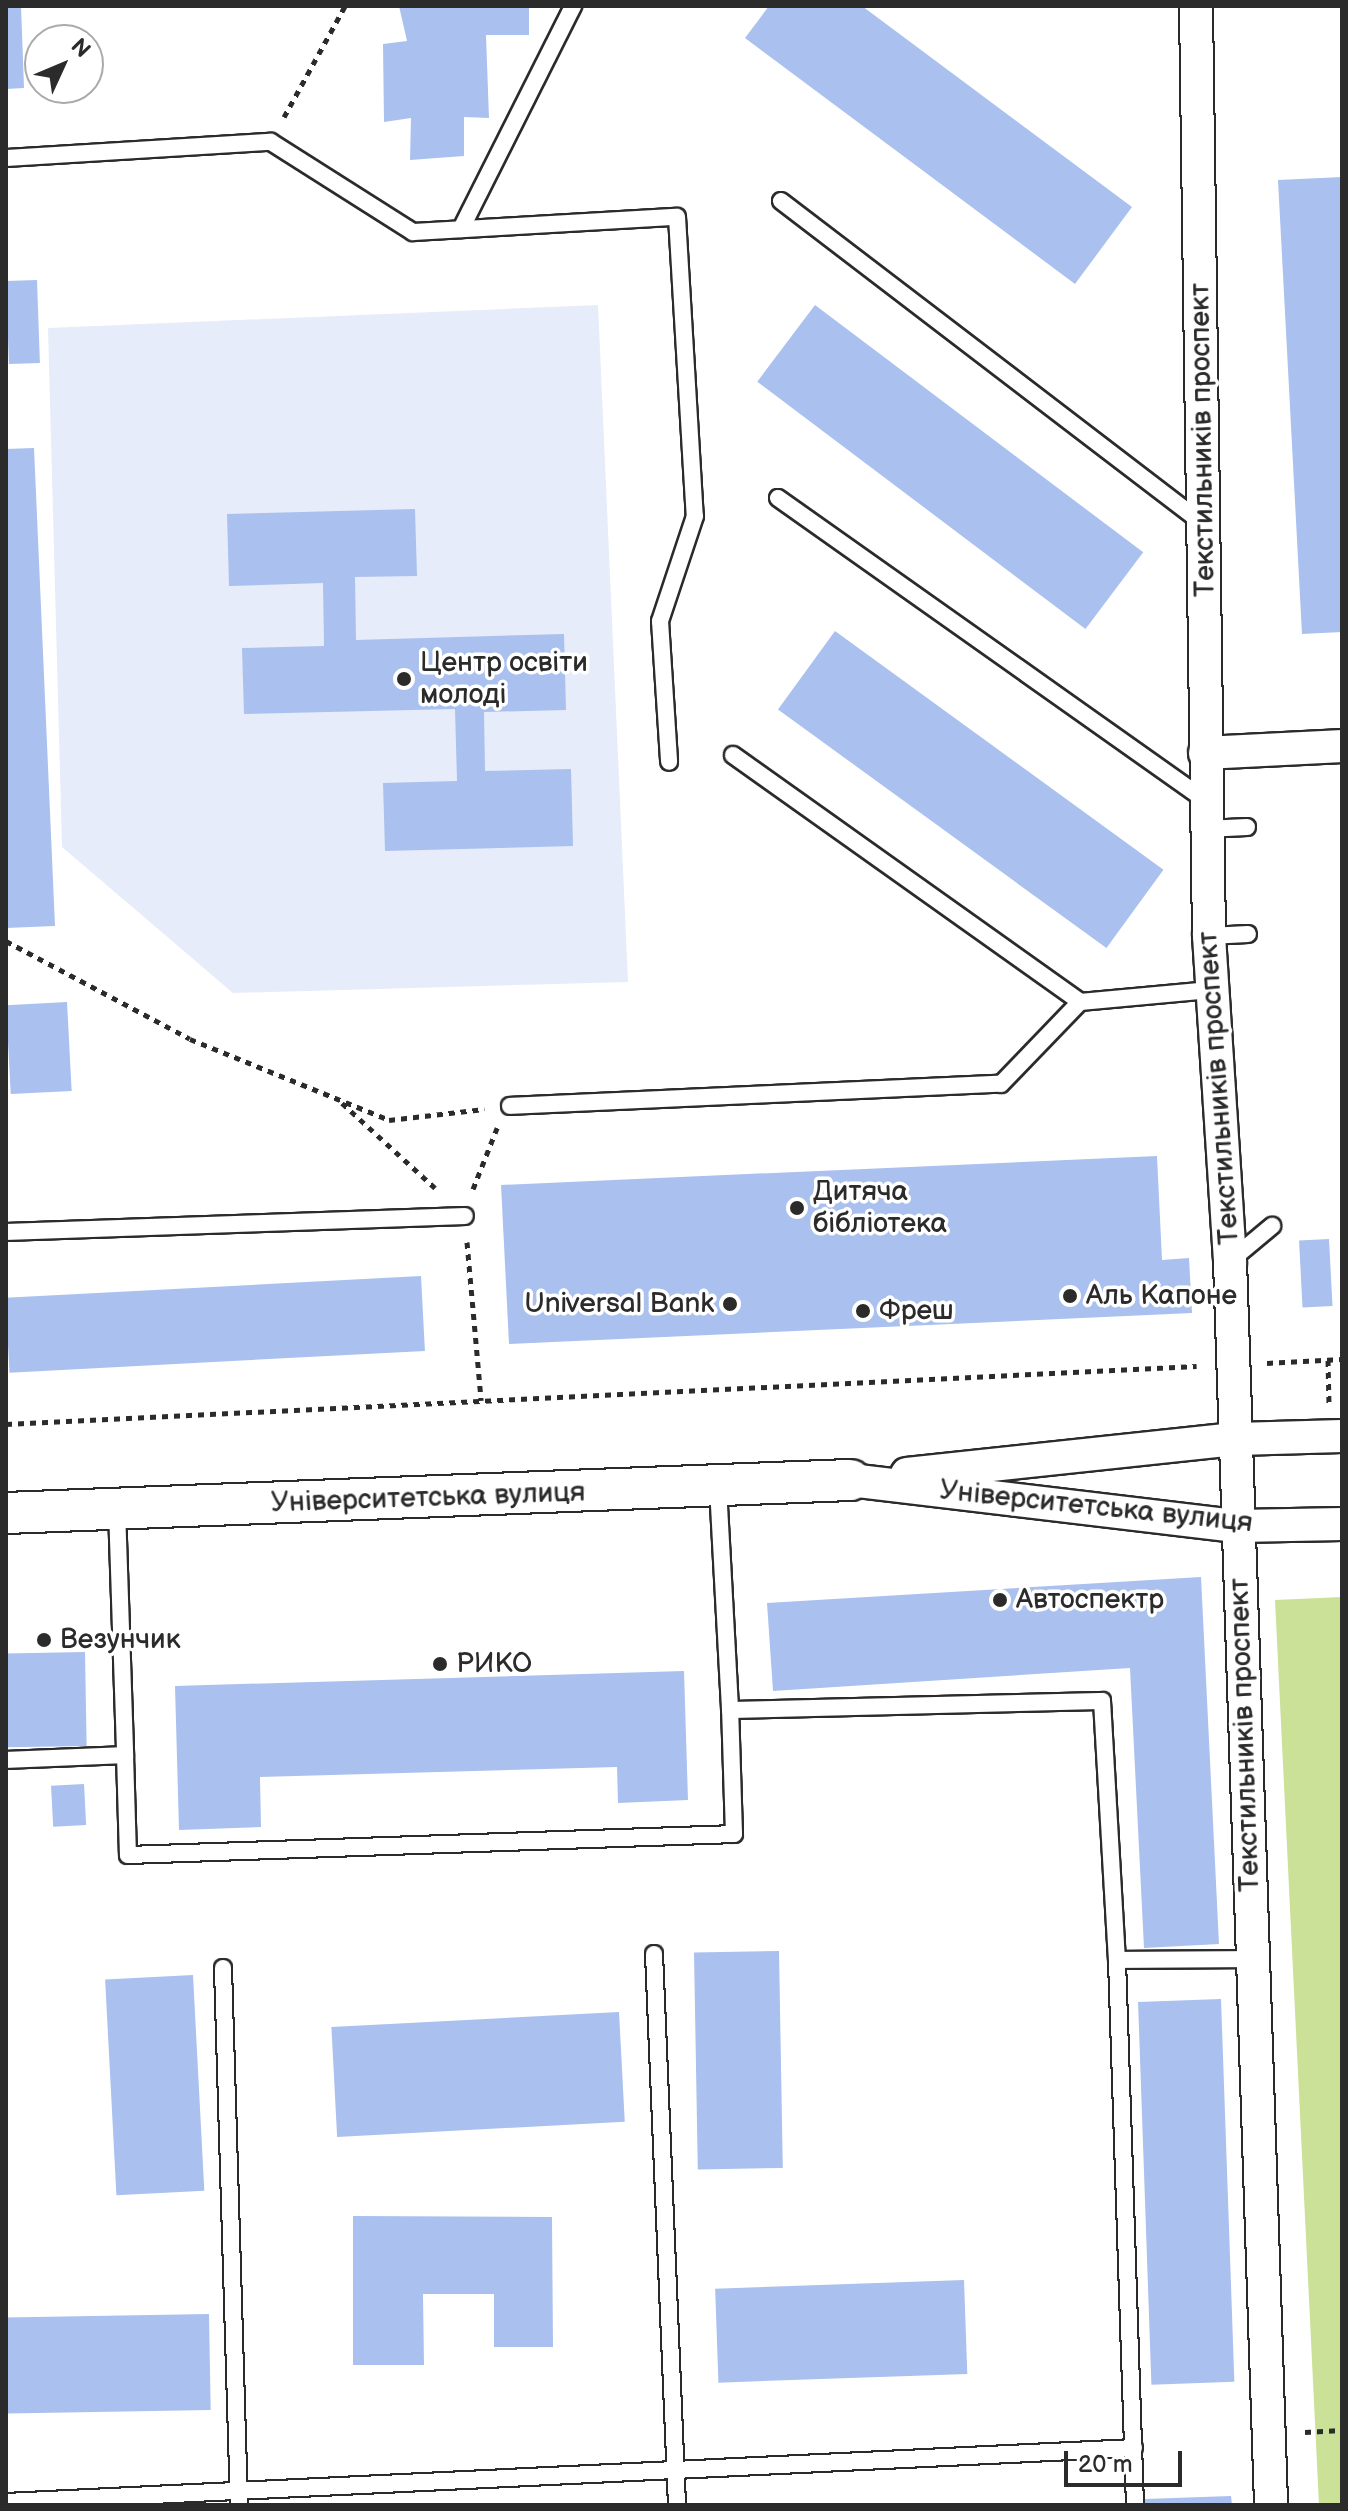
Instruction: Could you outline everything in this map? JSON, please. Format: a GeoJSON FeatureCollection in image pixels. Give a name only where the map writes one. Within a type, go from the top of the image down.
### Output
{"type":"FeatureCollection","features":[{"type":"Feature","properties":{"kind":"street","name":"Текстильників проспект"},"geometry":{"type":"LineString","coordinates":[[1196,6],[1206,526],[1205,815],[1210,990],[1230,1261],[1271,2505]]}},
{"type":"Feature","properties":{"kind":"street"},"geometry":{"type":"LineString","coordinates":[[1205,753],[1342,746]]}},
{"type":"Feature","properties":{"kind":"street","name":"Університетська вулиця"},"geometry":{"type":"LineString","coordinates":[[6,1513],[850,1480],[1237,1439],[1342,1436]]}},
{"type":"Feature","properties":{"kind":"street","name":"Університетська вулиця"},"geometry":{"type":"LineString","coordinates":[[850,1480],[1238,1526],[1342,1524]]}},
{"type":"Feature","properties":{"kind":"lane"},"geometry":{"type":"LineString","coordinates":[[461,229],[573,6]]}},
{"type":"Feature","properties":{"kind":"lane"},"geometry":{"type":"LineString","coordinates":[[6,158],[271,142],[413,232],[677,217],[695,516],[660,621],[669,762]]}},
{"type":"Feature","properties":{"kind":"lane"},"geometry":{"type":"LineString","coordinates":[[781,201],[1206,526]]}},
{"type":"Feature","properties":{"kind":"lane"},"geometry":{"type":"LineString","coordinates":[[778,498],[1205,815],[1247,827]]}},
{"type":"Feature","properties":{"kind":"lane"},"geometry":{"type":"LineString","coordinates":[[733,755],[1080,1002],[1210,990]]}},
{"type":"Feature","properties":{"kind":"lane"},"geometry":{"type":"LineString","coordinates":[[1209,936],[1248,934]]}},
{"type":"Feature","properties":{"kind":"lane"},"geometry":{"type":"LineString","coordinates":[[510,1106],[1001,1084],[1080,1002]]}},
{"type":"Feature","properties":{"kind":"lane"},"geometry":{"type":"LineString","coordinates":[[6,1232],[465,1216]]}},
{"type":"Feature","properties":{"kind":"lane"},"geometry":{"type":"LineString","coordinates":[[1230,1261],[1272,1226]]}},
{"type":"Feature","properties":{"kind":"lane"},"geometry":{"type":"LineString","coordinates":[[117,1509],[128,1855],[734,1834],[718,1487]]}},
{"type":"Feature","properties":{"kind":"lane"},"geometry":{"type":"LineString","coordinates":[[730,1710],[1102,1701],[1117,1960],[1135,2505]]}},
{"type":"Feature","properties":{"kind":"lane"},"geometry":{"type":"LineString","coordinates":[[6,1760],[125,1755]]}},
{"type":"Feature","properties":{"kind":"lane"},"geometry":{"type":"LineString","coordinates":[[654,1954],[677,2505]]}},
{"type":"Feature","properties":{"kind":"lane"},"geometry":{"type":"LineString","coordinates":[[1117,1960],[1252,1959]]}},
{"type":"Feature","properties":{"kind":"lane"},"geometry":{"type":"LineString","coordinates":[[223,1968],[239,2498]]}},
{"type":"Feature","properties":{"kind":"lane"},"geometry":{"type":"LineString","coordinates":[[6,2502],[239,2498],[676,2471],[1134,2448]]}},
{"type":"Feature","properties":{"kind":"path"},"geometry":{"type":"LineString","coordinates":[[271,142],[345,6]]}},
{"type":"Feature","properties":{"kind":"path"},"geometry":{"type":"LineString","coordinates":[[6,941],[190,1039],[389,1120],[510,1106]]}},
{"type":"Feature","properties":{"kind":"path"},"geometry":{"type":"LineString","coordinates":[[339,1100],[465,1216]]}},
{"type":"Feature","properties":{"kind":"path"},"geometry":{"type":"LineString","coordinates":[[481,1400],[465,1216],[487,1144],[510,1106]]}},
{"type":"Feature","properties":{"kind":"path"},"geometry":{"type":"LineString","coordinates":[[6,1424],[1342,1359]]}},
{"type":"Feature","properties":{"kind":"shaded area"},"geometry":{"type":"Polygon","coordinates":[[[598,305],[628,982],[233,993],[62,847],[48,328],[598,305]]]}},
{"type":"Feature","properties":{"kind":"green space"},"geometry":{"type":"Polygon","coordinates":[[[1342,1597],[1342,2505],[1319,2505],[1275,1600],[1342,1597]]]}},
{"type":"Feature","properties":{"kind":"building"},"geometry":{"type":"Polygon","coordinates":[[[6,6],[21,6],[24,88],[6,89],[6,6]]]}},
{"type":"Feature","properties":{"kind":"building"},"geometry":{"type":"Polygon","coordinates":[[[399,6],[529,6],[529,35],[486,35],[489,118],[464,117],[464,156],[410,160],[411,118],[384,122],[383,44],[407,41],[399,6]]]}},
{"type":"Feature","properties":{"kind":"building"},"geometry":{"type":"Polygon","coordinates":[[[769,6],[862,6],[1132,207],[1075,284],[745,38],[769,6]]]}},
{"type":"Feature","properties":{"kind":"building"},"geometry":{"type":"Polygon","coordinates":[[[1342,177],[1342,632],[1302,634],[1278,180],[1342,177]]]}},
{"type":"Feature","properties":{"kind":"building"},"geometry":{"type":"Polygon","coordinates":[[[37,280],[40,363],[9,364],[6,281],[37,280]]]}},
{"type":"Feature","properties":{"kind":"building"},"geometry":{"type":"Polygon","coordinates":[[[815,305],[1143,552],[1085,629],[757,382],[815,305]]]}},
{"type":"Feature","properties":{"kind":"building"},"geometry":{"type":"Polygon","coordinates":[[[34,448],[55,926],[6,928],[6,449],[34,448]]]}},
{"type":"Feature","properties":{"kind":"building","name":"Центр освіти молоді"},"geometry":{"type":"Polygon","coordinates":[[[415,509],[417,576],[355,577],[356,640],[564,634],[566,710],[484,712],[485,771],[571,769],[573,846],[385,851],[383,783],[457,781],[455,709],[244,714],[242,648],[324,646],[323,583],[229,586],[227,514],[415,509]]]}},
{"type":"Feature","properties":{"kind":"building"},"geometry":{"type":"Polygon","coordinates":[[[835,631],[1163,870],[1106,948],[778,709],[835,631]]]}},
{"type":"Feature","properties":{"kind":"building"},"geometry":{"type":"Polygon","coordinates":[[[67,1002],[72,1091],[11,1094],[6,1005],[67,1002]]]}},
{"type":"Feature","properties":{"kind":"building"},"geometry":{"type":"Polygon","coordinates":[[[1157,1156],[1162,1260],[1189,1258],[1192,1313],[509,1344],[501,1185],[1157,1156]]]}},
{"type":"Feature","properties":{"kind":"building"},"geometry":{"type":"Polygon","coordinates":[[[1329,1239],[1333,1306],[1303,1307],[1299,1241],[1329,1239]]]}},
{"type":"Feature","properties":{"kind":"building"},"geometry":{"type":"Polygon","coordinates":[[[421,1276],[425,1351],[9,1373],[6,1298],[421,1276]]]}},
{"type":"Feature","properties":{"kind":"building"},"geometry":{"type":"Polygon","coordinates":[[[1201,1577],[1219,1944],[1144,1948],[1130,1668],[773,1691],[767,1603],[1201,1577]]]}},
{"type":"Feature","properties":{"kind":"building"},"geometry":{"type":"Polygon","coordinates":[[[85,1652],[87,1746],[8,1747],[6,1653],[85,1652]]]}},
{"type":"Feature","properties":{"kind":"building"},"geometry":{"type":"Polygon","coordinates":[[[684,1671],[688,1800],[618,1803],[617,1767],[260,1777],[261,1827],[179,1830],[175,1686],[684,1671]]]}},
{"type":"Feature","properties":{"kind":"building"},"geometry":{"type":"Polygon","coordinates":[[[84,1784],[86,1825],[53,1827],[51,1786],[84,1784]]]}},
{"type":"Feature","properties":{"kind":"building"},"geometry":{"type":"Polygon","coordinates":[[[779,1951],[783,2168],[698,2169],[694,1952],[779,1951]]]}},
{"type":"Feature","properties":{"kind":"building"},"geometry":{"type":"Polygon","coordinates":[[[193,1975],[204,2191],[116,2195],[105,1980],[193,1975]]]}},
{"type":"Feature","properties":{"kind":"building"},"geometry":{"type":"Polygon","coordinates":[[[1221,1999],[1234,2382],[1151,2385],[1138,2002],[1221,1999]]]}},
{"type":"Feature","properties":{"kind":"building"},"geometry":{"type":"Polygon","coordinates":[[[619,2012],[625,2122],[337,2137],[331,2027],[619,2012]]]}},
{"type":"Feature","properties":{"kind":"building"},"geometry":{"type":"Polygon","coordinates":[[[353,2216],[552,2217],[553,2347],[494,2347],[494,2294],[423,2294],[424,2365],[353,2365],[353,2216]]]}},
{"type":"Feature","properties":{"kind":"building"},"geometry":{"type":"Polygon","coordinates":[[[964,2280],[967,2374],[718,2383],[715,2289],[964,2280]]]}},
{"type":"Feature","properties":{"kind":"building"},"geometry":{"type":"Polygon","coordinates":[[[209,2314],[211,2410],[8,2414],[6,2318],[209,2314]]]}},
{"type":"Feature","properties":{"kind":"building"},"geometry":{"type":"Polygon","coordinates":[[[1231,2496],[1232,2505],[1145,2505],[1145,2499],[1231,2496]]]}},
{"type":"Feature","properties":{"kind":"place","name":"Центр освіти молоді"},"geometry":{"type":"Point","coordinates":[404,679]}},
{"type":"Feature","properties":{"kind":"place","name":"Дитяча бібліотека"},"geometry":{"type":"Point","coordinates":[797,1208]}},
{"type":"Feature","properties":{"kind":"place","name":"Аль Капоне"},"geometry":{"type":"Point","coordinates":[1070,1296]}},
{"type":"Feature","properties":{"kind":"place","name":"Universal Bank"},"geometry":{"type":"Point","coordinates":[730,1304]}},
{"type":"Feature","properties":{"kind":"place","name":"Фреш"},"geometry":{"type":"Point","coordinates":[863,1311]}},
{"type":"Feature","properties":{"kind":"place","name":"Автоспектр"},"geometry":{"type":"Point","coordinates":[1000,1600]}},
{"type":"Feature","properties":{"kind":"place","name":"Везунчик"},"geometry":{"type":"Point","coordinates":[44,1640]}},
{"type":"Feature","properties":{"kind":"place","name":"РИКО"},"geometry":{"type":"Point","coordinates":[440,1664]}}]}
